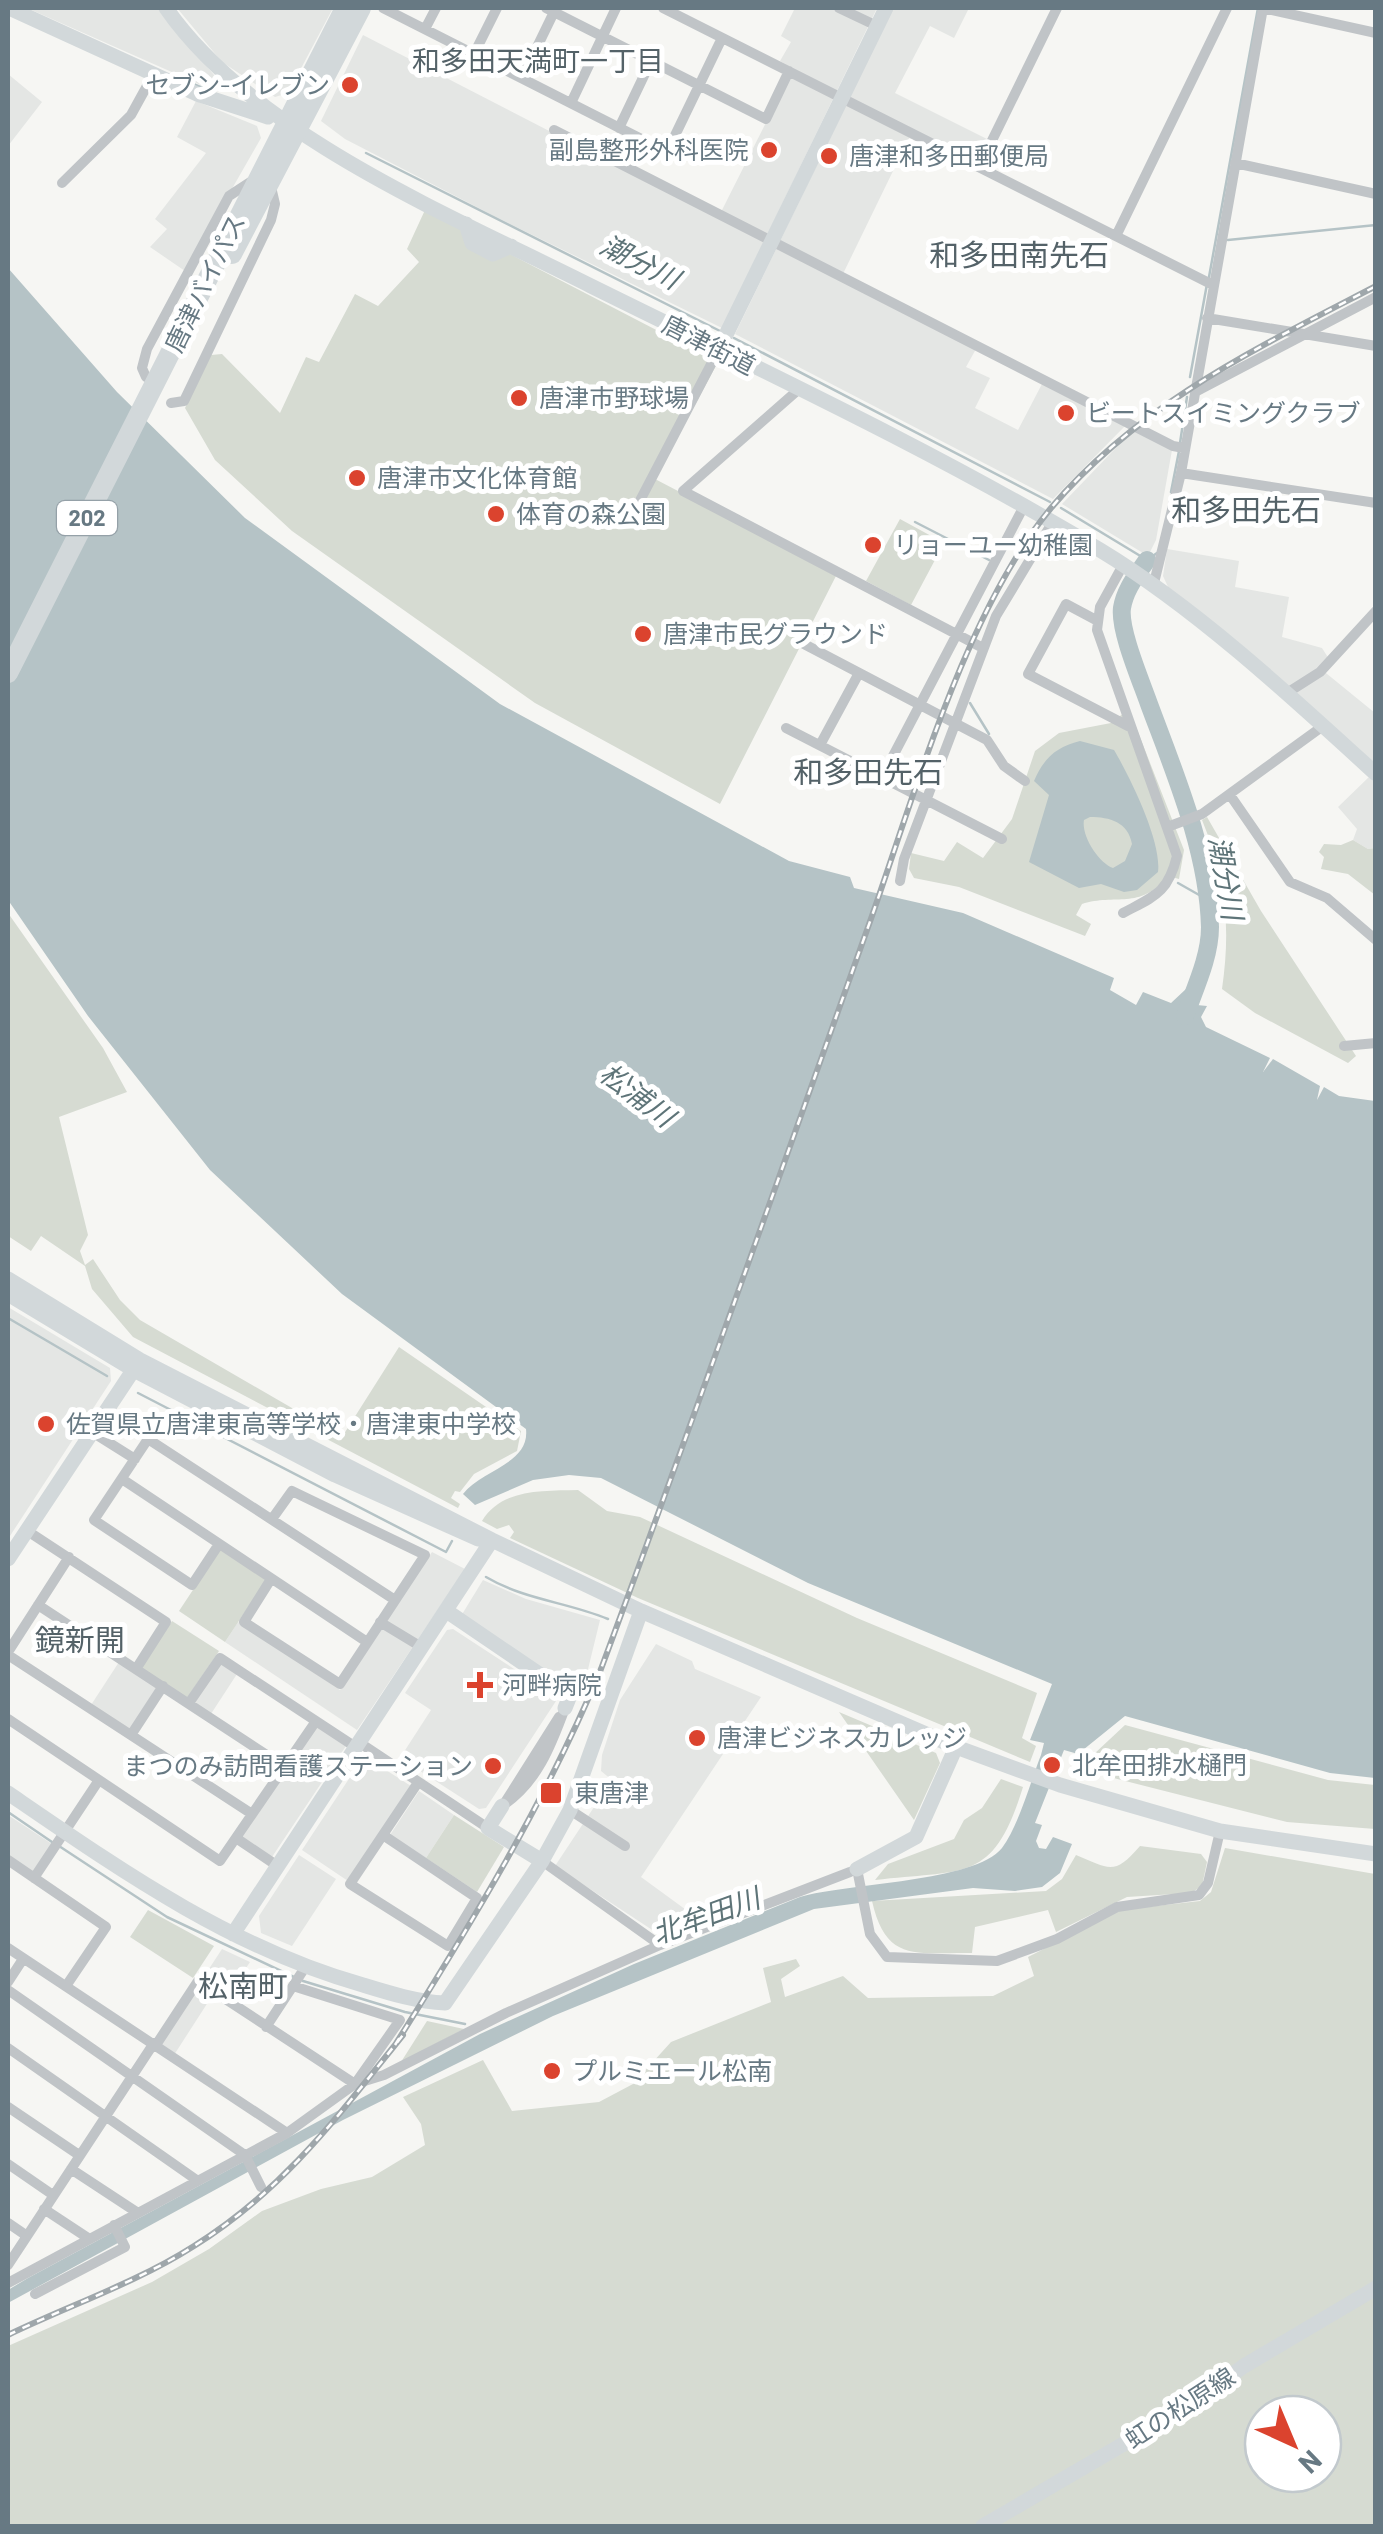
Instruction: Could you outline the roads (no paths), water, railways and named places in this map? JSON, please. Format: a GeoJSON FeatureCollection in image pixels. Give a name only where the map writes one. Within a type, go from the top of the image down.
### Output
{"type":"FeatureCollection","features":[{"type":"Feature","properties":{"kind":"highway","name":"唐津バイパス"},"geometry":{"type":"LineString","coordinates":[[293,126],[345,8]]}},
{"type":"Feature","properties":{"kind":"highway","name":"唐津バイパス"},"geometry":{"type":"LineString","coordinates":[[8,674],[167,362],[361,8]]}},
{"type":"Feature","properties":{"kind":"street"},"geometry":{"type":"LineString","coordinates":[[9,8],[153,75],[293,126]]}},
{"type":"Feature","properties":{"kind":"street"},"geometry":{"type":"LineString","coordinates":[[166,8],[212,67],[293,126]]}},
{"type":"Feature","properties":{"kind":"street"},"geometry":{"type":"LineString","coordinates":[[383,8],[667,152],[722,38]]}},
{"type":"Feature","properties":{"kind":"street"},"geometry":{"type":"LineString","coordinates":[[426,29],[436,8]]}},
{"type":"Feature","properties":{"kind":"street"},"geometry":{"type":"LineString","coordinates":[[474,54],[497,8]]}},
{"type":"Feature","properties":{"kind":"street"},"geometry":{"type":"LineString","coordinates":[[571,103],[616,8]]}},
{"type":"Feature","properties":{"kind":"street"},"geometry":{"type":"LineString","coordinates":[[663,8],[680,11],[722,38],[1209,283]]}},
{"type":"Feature","properties":{"kind":"street"},"geometry":{"type":"LineString","coordinates":[[839,8],[878,26]]}},
{"type":"Feature","properties":{"kind":"street"},"geometry":{"type":"LineString","coordinates":[[634,512],[773,242],[886,8]]}},
{"type":"Feature","properties":{"kind":"street"},"geometry":{"type":"LineString","coordinates":[[979,167],[1057,8]]}},
{"type":"Feature","properties":{"kind":"street"},"geometry":{"type":"LineString","coordinates":[[1116,236],[1227,8]]}},
{"type":"Feature","properties":{"kind":"street"},"geometry":{"type":"LineString","coordinates":[[1376,33],[1264,8],[1209,283],[1208,318],[1196,392],[1179,447],[1181,473],[1149,584],[1287,693],[1376,774]]}},
{"type":"Feature","properties":{"kind":"street"},"geometry":{"type":"LineString","coordinates":[[522,78],[550,10],[766,119],[788,71]]}},
{"type":"Feature","properties":{"kind":"street"},"geometry":{"type":"LineString","coordinates":[[619,128],[652,61]]}},
{"type":"Feature","properties":{"kind":"street"},"geometry":{"type":"LineString","coordinates":[[62,184],[132,115],[153,75]]}},
{"type":"Feature","properties":{"kind":"street","name":"唐津街道"},"geometry":{"type":"LineString","coordinates":[[293,126],[466,224],[724,339],[798,390],[1052,523],[1149,584]]}},
{"type":"Feature","properties":{"kind":"street"},"geometry":{"type":"LineString","coordinates":[[554,130],[1179,447]]}},
{"type":"Feature","properties":{"kind":"street"},"geometry":{"type":"LineString","coordinates":[[1235,163],[1376,194]]}},
{"type":"Feature","properties":{"kind":"street"},"geometry":{"type":"LineString","coordinates":[[146,377],[142,368],[148,349],[229,196],[264,182],[275,204],[271,220],[184,401],[171,403]]}},
{"type":"Feature","properties":{"kind":"street"},"geometry":{"type":"LineString","coordinates":[[1196,392],[1376,297]]}},
{"type":"Feature","properties":{"kind":"street"},"geometry":{"type":"LineString","coordinates":[[1208,318],[1376,346]]}},
{"type":"Feature","properties":{"kind":"street"},"geometry":{"type":"LineString","coordinates":[[798,390],[683,490],[983,648]]}},
{"type":"Feature","properties":{"kind":"street"},"geometry":{"type":"LineString","coordinates":[[1181,473],[1376,503]]}},
{"type":"Feature","properties":{"kind":"street"},"geometry":{"type":"LineString","coordinates":[[882,777],[1023,508]]}},
{"type":"Feature","properties":{"kind":"street"},"geometry":{"type":"LineString","coordinates":[[900,881],[954,722],[996,616],[1052,523]]}},
{"type":"Feature","properties":{"kind":"street"},"geometry":{"type":"LineString","coordinates":[[1096,620],[1127,567]]}},
{"type":"Feature","properties":{"kind":"street"},"geometry":{"type":"LineString","coordinates":[[1123,912],[1157,895],[1171,882],[1177,856],[1173,825],[1128,726],[1096,620],[1066,604],[1028,674],[1128,726]]}},
{"type":"Feature","properties":{"kind":"street"},"geometry":{"type":"LineString","coordinates":[[1287,693],[1320,672],[1376,612]]}},
{"type":"Feature","properties":{"kind":"street"},"geometry":{"type":"LineString","coordinates":[[804,644],[988,740],[1004,766],[1025,782]]}},
{"type":"Feature","properties":{"kind":"street"},"geometry":{"type":"LineString","coordinates":[[820,745],[857,675]]}},
{"type":"Feature","properties":{"kind":"street"},"geometry":{"type":"LineString","coordinates":[[1173,825],[1202,814],[1323,726]]}},
{"type":"Feature","properties":{"kind":"street"},"geometry":{"type":"LineString","coordinates":[[786,728],[1002,839]]}},
{"type":"Feature","properties":{"kind":"street"},"geometry":{"type":"LineString","coordinates":[[1230,795],[1290,882],[1334,903],[1376,940]]}},
{"type":"Feature","properties":{"kind":"street"},"geometry":{"type":"LineString","coordinates":[[1344,1046],[1376,1044]]}},
{"type":"Feature","properties":{"kind":"street"},"geometry":{"type":"LineString","coordinates":[[8,1279],[137,1365]]}},
{"type":"Feature","properties":{"kind":"street"},"geometry":{"type":"LineString","coordinates":[[8,1294],[137,1365],[492,1540],[641,1611],[956,1747],[1060,1785],[1220,1830],[1376,1854]]}},
{"type":"Feature","properties":{"kind":"street"},"geometry":{"type":"LineString","coordinates":[[8,1559],[137,1365]]}},
{"type":"Feature","properties":{"kind":"street"},"geometry":{"type":"LineString","coordinates":[[92,1432],[134,1460]]}},
{"type":"Feature","properties":{"kind":"street"},"geometry":{"type":"LineString","coordinates":[[219,1544],[192,1585],[94,1520],[148,1439],[395,1600]]}},
{"type":"Feature","properties":{"kind":"street"},"geometry":{"type":"LineString","coordinates":[[122,1479],[367,1642]]}},
{"type":"Feature","properties":{"kind":"street"},"geometry":{"type":"LineString","coordinates":[[270,1579],[244,1622],[340,1684],[425,1555],[292,1491],[272,1519]]}},
{"type":"Feature","properties":{"kind":"street"},"geometry":{"type":"LineString","coordinates":[[26,1530],[166,1622],[136,1669]]}},
{"type":"Feature","properties":{"kind":"street"},"geometry":{"type":"LineString","coordinates":[[233,1934],[424,1649],[492,1540]]}},
{"type":"Feature","properties":{"kind":"street"},"geometry":{"type":"LineString","coordinates":[[68,1558],[8,1653],[252,1814]]}},
{"type":"Feature","properties":{"kind":"street"},"geometry":{"type":"LineString","coordinates":[[38,1605],[285,1767]]}},
{"type":"Feature","properties":{"kind":"street"},"geometry":{"type":"LineString","coordinates":[[299,1977],[450,2001],[542,1861],[570,1810],[641,1611]]}},
{"type":"Feature","properties":{"kind":"street"},"geometry":{"type":"LineString","coordinates":[[448,1612],[564,1690],[569,1698],[549,1752],[521,1794],[502,1806],[488,1828]]}},
{"type":"Feature","properties":{"kind":"street"},"geometry":{"type":"LineString","coordinates":[[380,1622],[424,1649]]}},
{"type":"Feature","properties":{"kind":"street"},"geometry":{"type":"LineString","coordinates":[[190,1704],[220,1658],[542,1861],[660,1945]]}},
{"type":"Feature","properties":{"kind":"street"},"geometry":{"type":"LineString","coordinates":[[130,1735],[163,1686]]}},
{"type":"Feature","properties":{"kind":"street"},"geometry":{"type":"LineString","coordinates":[[8,1719],[220,1861],[316,1721]]}},
{"type":"Feature","properties":{"kind":"street"},"geometry":{"type":"LineString","coordinates":[[8,2282],[246,2157],[355,2084],[384,2075],[506,2013],[660,1945],[858,1874],[916,1837],[956,1747]]}},
{"type":"Feature","properties":{"kind":"street"},"geometry":{"type":"LineString","coordinates":[[34,1878],[99,1780]]}},
{"type":"Feature","properties":{"kind":"street"},"geometry":{"type":"LineString","coordinates":[[383,1834],[477,1898],[448,1946],[350,1884],[383,1834],[418,1782]]}},
{"type":"Feature","properties":{"kind":"street"},"geometry":{"type":"LineString","coordinates":[[8,1792],[59,1840],[233,1934],[299,1977],[400,2020],[355,2084]]}},
{"type":"Feature","properties":{"kind":"street"},"geometry":{"type":"LineString","coordinates":[[570,1810],[625,1846]]}},
{"type":"Feature","properties":{"kind":"street"},"geometry":{"type":"LineString","coordinates":[[858,1874],[874,1945],[887,1958],[997,1960],[1057,1939],[1117,1907],[1199,1895],[1208,1883],[1220,1830]]}},
{"type":"Feature","properties":{"kind":"street"},"geometry":{"type":"LineString","coordinates":[[236,1838],[278,1866]]}},
{"type":"Feature","properties":{"kind":"street"},"geometry":{"type":"LineString","coordinates":[[8,1860],[106,1927],[66,1986]]}},
{"type":"Feature","properties":{"kind":"street"},"geometry":{"type":"LineString","coordinates":[[8,1948],[286,2133]]}},
{"type":"Feature","properties":{"kind":"street"},"geometry":{"type":"LineString","coordinates":[[8,1982],[23,1959]]}},
{"type":"Feature","properties":{"kind":"street"},"geometry":{"type":"LineString","coordinates":[[266,2026],[299,1977]]}},
{"type":"Feature","properties":{"kind":"street"},"geometry":{"type":"LineString","coordinates":[[8,2265],[198,1980],[355,2084]]}},
{"type":"Feature","properties":{"kind":"street"},"geometry":{"type":"LineString","coordinates":[[8,1990],[246,2157],[262,2187]]}},
{"type":"Feature","properties":{"kind":"street"},"geometry":{"type":"LineString","coordinates":[[8,2048],[198,2182]]}},
{"type":"Feature","properties":{"kind":"street"},"geometry":{"type":"LineString","coordinates":[[8,2106],[79,2156]]}},
{"type":"Feature","properties":{"kind":"street"},"geometry":{"type":"LineString","coordinates":[[8,2164],[53,2195]]}},
{"type":"Feature","properties":{"kind":"street"},"geometry":{"type":"LineString","coordinates":[[70,2168],[138,2213]]}},
{"type":"Feature","properties":{"kind":"street"},"geometry":{"type":"LineString","coordinates":[[44,2209],[88,2238]]}},
{"type":"Feature","properties":{"kind":"street"},"geometry":{"type":"LineString","coordinates":[[8,2222],[27,2236]]}},
{"type":"Feature","properties":{"kind":"street"},"geometry":{"type":"LineString","coordinates":[[35,2294],[124,2247],[114,2226]]}},
{"type":"Feature","properties":{"kind":"street","name":"虹の松原線"},"geometry":{"type":"LineString","coordinates":[[983,2526],[1187,2407],[1244,2366],[1376,2288]]}},
{"type":"Feature","properties":{"kind":"water","name":"松浦川"},"geometry":{"type":"Polygon","coordinates":[[[8,268],[117,392],[245,518],[500,704],[789,861],[850,877],[854,888],[963,913],[1114,978],[1110,990],[1136,1005],[1143,992],[1171,1003],[1186,989],[1200,996],[1197,1005],[1207,1006],[1201,1017],[1206,1027],[1270,1058],[1263,1072],[1273,1059],[1320,1086],[1317,1100],[1324,1087],[1339,1096],[1375,1101],[1375,1778],[1330,1773],[1125,1716],[1078,1754],[1064,1750],[1035,1823],[1042,1825],[1036,1841],[1039,1848],[1046,1849],[1053,1837],[1072,1844],[1060,1873],[1042,1887],[1015,1891],[973,1888],[814,1909],[553,2016],[343,2120],[8,2303],[8,2290],[28,2278],[480,2034],[634,1964],[800,1897],[939,1875],[988,1859],[1002,1848],[1024,1803],[1044,1743],[1030,1740],[1052,1684],[808,1583],[601,1478],[569,1475],[533,1480],[475,1505],[463,1494],[513,1459],[525,1441],[526,1429],[342,1294],[210,1170],[88,1016],[8,900],[8,268]]]}},
{"type":"Feature","properties":{"kind":"water"},"geometry":{"type":"Polygon","coordinates":[[[1080,741],[1114,750],[1136,793],[1158,859],[1158,872],[1137,890],[1124,892],[1101,884],[1079,888],[1029,862],[1049,795],[1034,781],[1052,755],[1080,741]],[[1090,817],[1084,820],[1085,834],[1097,855],[1113,868],[1125,861],[1132,844],[1127,831],[1117,822],[1090,817]]]}},
{"type":"Feature","properties":{"kind":"waterway"},"geometry":{"type":"LineString","coordinates":[[1209,277],[1258,8]]}},
{"type":"Feature","properties":{"kind":"waterway","name":"潮分川"},"geometry":{"type":"LineString","coordinates":[[184,80],[205,89]]}},
{"type":"Feature","properties":{"kind":"waterway","name":"潮分川"},"geometry":{"type":"LineString","coordinates":[[366,153],[722,332]]}},
{"type":"Feature","properties":{"kind":"waterway"},"geometry":{"type":"LineString","coordinates":[[1228,240],[1376,225]]}},
{"type":"Feature","properties":{"kind":"waterway"},"geometry":{"type":"LineString","coordinates":[[1190,377],[1207,284]]}},
{"type":"Feature","properties":{"kind":"waterway","name":"潮分川"},"geometry":{"type":"LineString","coordinates":[[734,338],[1050,502]]}},
{"type":"Feature","properties":{"kind":"waterway"},"geometry":{"type":"LineString","coordinates":[[1180,443],[1187,397]]}},
{"type":"Feature","properties":{"kind":"waterway"},"geometry":{"type":"LineString","coordinates":[[1171,492],[1179,451]]}},
{"type":"Feature","properties":{"kind":"waterway","name":"潮分川"},"geometry":{"type":"LineString","coordinates":[[1061,508],[1147,560],[1157,553]]}},
{"type":"Feature","properties":{"kind":"waterway"},"geometry":{"type":"LineString","coordinates":[[915,522],[989,560]]}},
{"type":"Feature","properties":{"kind":"waterway","name":"潮分川"},"geometry":{"type":"LineString","coordinates":[[1147,560],[1124,601],[1124,629],[1188,813],[1208,898],[1208,950],[1185,1016]]}},
{"type":"Feature","properties":{"kind":"waterway"},"geometry":{"type":"LineString","coordinates":[[970,703],[989,734]]}},
{"type":"Feature","properties":{"kind":"waterway"},"geometry":{"type":"LineString","coordinates":[[1178,883],[1208,900]]}},
{"type":"Feature","properties":{"kind":"waterway"},"geometry":{"type":"LineString","coordinates":[[8,1318],[107,1376]]}},
{"type":"Feature","properties":{"kind":"waterway"},"geometry":{"type":"LineString","coordinates":[[138,1393],[446,1552],[452,1541]]}},
{"type":"Feature","properties":{"kind":"waterway"},"geometry":{"type":"LineString","coordinates":[[486,1577],[516,1591],[608,1619]]}},
{"type":"Feature","properties":{"kind":"waterway"},"geometry":{"type":"LineString","coordinates":[[8,1812],[52,1842]]}},
{"type":"Feature","properties":{"kind":"waterway"},"geometry":{"type":"LineString","coordinates":[[59,1846],[167,1917],[296,1978]]}},
{"type":"Feature","properties":{"kind":"waterway"},"geometry":{"type":"LineString","coordinates":[[303,1981],[405,2012],[465,2024]]}},
{"type":"Feature","properties":{"kind":"railway"},"geometry":{"type":"LineString","coordinates":[[395,2045],[532,1814],[601,1669],[922,767],[992,600],[1051,508],[1122,438],[1202,381],[1376,286]]}},
{"type":"Feature","properties":{"kind":"railway"},"geometry":{"type":"LineString","coordinates":[[8,2335],[149,2271],[226,2224],[308,2150],[403,2035]]}},
{"type":"Feature","properties":{"kind":"place","name":"セブン-イレブン"},"geometry":{"type":"Point","coordinates":[350,85]}},
{"type":"Feature","properties":{"kind":"place","name":"副島整形外科医院"},"geometry":{"type":"Point","coordinates":[769,150]}},
{"type":"Feature","properties":{"kind":"place","name":"唐津和多田郵便局"},"geometry":{"type":"Point","coordinates":[829,156]}},
{"type":"Feature","properties":{"kind":"place","name":"唐津市野球場"},"geometry":{"type":"Point","coordinates":[519,398]}},
{"type":"Feature","properties":{"kind":"place","name":"ビートスイミングクラブ"},"geometry":{"type":"Point","coordinates":[1066,413]}},
{"type":"Feature","properties":{"kind":"place","name":"唐津市文化体育館"},"geometry":{"type":"Point","coordinates":[357,478]}},
{"type":"Feature","properties":{"kind":"place","name":"体育の森公園"},"geometry":{"type":"Point","coordinates":[496,514]}},
{"type":"Feature","properties":{"kind":"place","name":"リョーユー幼稚園"},"geometry":{"type":"Point","coordinates":[873,545]}},
{"type":"Feature","properties":{"kind":"place","name":"唐津市民グラウンド"},"geometry":{"type":"Point","coordinates":[643,634]}},
{"type":"Feature","properties":{"kind":"place","name":"佐賀県立唐津東高等学校・唐津東中学校"},"geometry":{"type":"Point","coordinates":[46,1424]}},
{"type":"Feature","properties":{"kind":"place","name":"河畔病院"},"geometry":{"type":"Point","coordinates":[480,1685]}},
{"type":"Feature","properties":{"kind":"place","name":"唐津ビジネスカレッジ"},"geometry":{"type":"Point","coordinates":[697,1738]}},
{"type":"Feature","properties":{"kind":"place","name":"北牟田排水樋門"},"geometry":{"type":"Point","coordinates":[1052,1765]}},
{"type":"Feature","properties":{"kind":"place","name":"まつのみ訪問看護ステーション"},"geometry":{"type":"Point","coordinates":[493,1766]}},
{"type":"Feature","properties":{"kind":"place","name":"東唐津"},"geometry":{"type":"Point","coordinates":[551,1793]}},
{"type":"Feature","properties":{"kind":"place","name":"プルミエール松南"},"geometry":{"type":"Point","coordinates":[552,2071]}},
{"type":"Feature","properties":{"kind":"district","name":"和多田天満町一丁目"},"geometry":{"type":"Point","coordinates":[538,61]}},
{"type":"Feature","properties":{"kind":"district","name":"和多田南先石"},"geometry":{"type":"Point","coordinates":[1019,256]}},
{"type":"Feature","properties":{"kind":"district","name":"和多田先石"},"geometry":{"type":"Point","coordinates":[1246,511]}},
{"type":"Feature","properties":{"kind":"district","name":"和多田先石"},"geometry":{"type":"Point","coordinates":[868,773]}},
{"type":"Feature","properties":{"kind":"district","name":"鏡新開"},"geometry":{"type":"Point","coordinates":[80,1641]}},
{"type":"Feature","properties":{"kind":"district","name":"松南町"},"geometry":{"type":"Point","coordinates":[243,1987]}},
{"type":"Feature","properties":{"kind":"water label","name":"北牟田川"},"geometry":{"type":"Point","coordinates":[706,1916]}}]}
